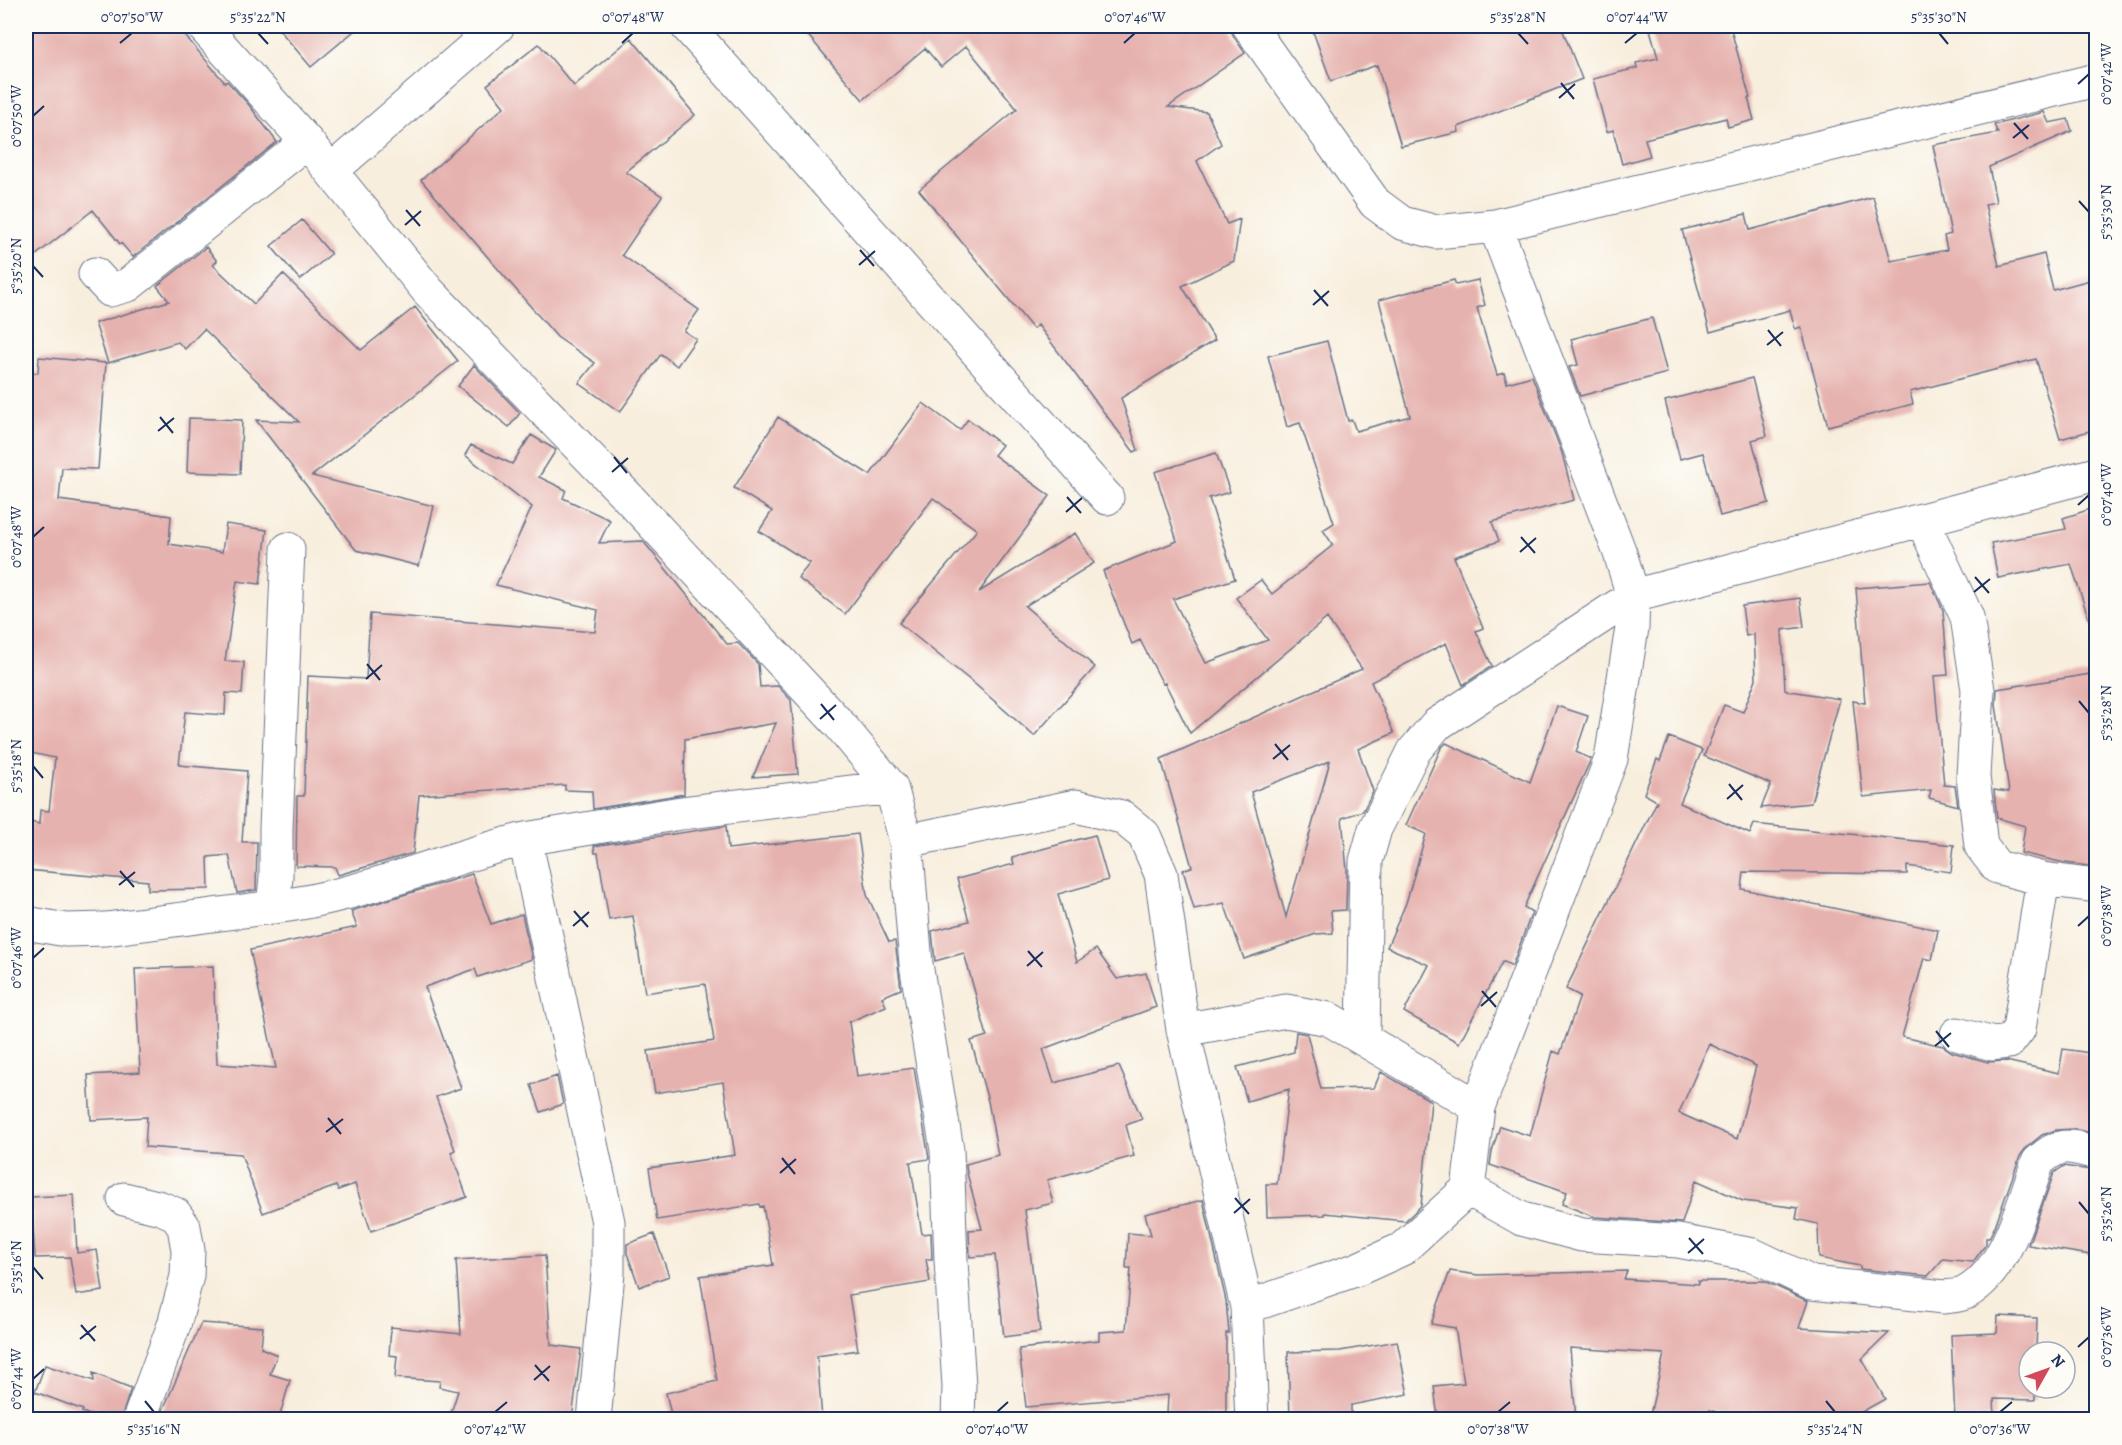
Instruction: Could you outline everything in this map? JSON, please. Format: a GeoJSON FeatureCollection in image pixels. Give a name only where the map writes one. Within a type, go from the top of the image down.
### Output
{"type":"FeatureCollection","features":[{"type":"Feature","properties":{"kind":"street"},"geometry":{"type":"LineString","coordinates":[[203,26],[307,142],[428,291],[626,495],[840,725],[891,787],[906,841],[916,964],[947,1150],[959,1386],[958,1419]]}},
{"type":"Feature","properties":{"kind":"street"},"geometry":{"type":"LineString","coordinates":[[331,171],[498,26]]}},
{"type":"Feature","properties":{"kind":"street"},"geometry":{"type":"LineString","coordinates":[[687,26],[1107,498]]}},
{"type":"Feature","properties":{"kind":"street"},"geometry":{"type":"LineString","coordinates":[[1249,26],[1375,203],[1402,223],[1436,232],[1496,226],[2097,80]]}},
{"type":"Feature","properties":{"kind":"street"},"geometry":{"type":"LineString","coordinates":[[95,274],[110,290],[128,285],[307,142]]}},
{"type":"Feature","properties":{"kind":"street"},"geometry":{"type":"LineString","coordinates":[[1247,1307],[1358,1269],[1402,1249],[1468,1189],[1478,1107],[1611,759],[1632,628],[1633,596],[1620,553],[1496,226]]}},
{"type":"Feature","properties":{"kind":"street"},"geometry":{"type":"LineString","coordinates":[[1363,1038],[1366,861],[1375,829],[1414,751],[1436,725],[1633,596],[2097,474]]}},
{"type":"Feature","properties":{"kind":"street"},"geometry":{"type":"LineString","coordinates":[[1922,520],[1967,617],[1978,690],[1973,776],[1981,846],[1997,867],[2043,879],[2097,886]]}},
{"type":"Feature","properties":{"kind":"street"},"geometry":{"type":"LineString","coordinates":[[273,907],[288,549]]}},
{"type":"Feature","properties":{"kind":"street"},"geometry":{"type":"LineString","coordinates":[[26,922],[66,930],[106,929],[297,904],[525,839],[681,813],[891,787]]}},
{"type":"Feature","properties":{"kind":"street"},"geometry":{"type":"LineString","coordinates":[[906,841],[1076,806],[1122,817],[1144,835],[1161,874],[1183,1030],[1247,1307],[1252,1419]]}},
{"type":"Feature","properties":{"kind":"street"},"geometry":{"type":"LineString","coordinates":[[525,839],[608,1222],[608,1273],[594,1419]]}},
{"type":"Feature","properties":{"kind":"street"},"geometry":{"type":"LineString","coordinates":[[1957,1034],[1993,1044],[2009,1042],[2019,1029],[2043,879]]}},
{"type":"Feature","properties":{"kind":"street"},"geometry":{"type":"LineString","coordinates":[[1183,1030],[1286,1011],[1329,1019],[1478,1107]]}},
{"type":"Feature","properties":{"kind":"street"},"geometry":{"type":"LineString","coordinates":[[1468,1189],[1522,1219],[1582,1235],[1678,1241],[1753,1255],[1812,1283],[1944,1297],[1965,1293],[1987,1276],[2006,1249],[2038,1162],[2047,1154],[2068,1145],[2097,1153]]}},
{"type":"Feature","properties":{"kind":"street"},"geometry":{"type":"LineString","coordinates":[[124,1199],[161,1208],[175,1214],[184,1227],[188,1250],[188,1276],[174,1325],[139,1419]]}},
{"type":"Feature","properties":{"kind":"building"},"geometry":{"type":"Polygon","coordinates":[[[26,26],[177,26],[225,83],[227,81],[249,105],[277,142],[133,257],[93,210],[26,263],[26,26]]]}},
{"type":"Feature","properties":{"kind":"building"},"geometry":{"type":"Polygon","coordinates":[[[276,26],[360,26],[311,67],[276,26]]]}},
{"type":"Feature","properties":{"kind":"building"},"geometry":{"type":"Polygon","coordinates":[[[800,26],[1229,26],[1245,53],[1168,107],[1207,112],[1221,144],[1197,161],[1227,224],[1240,219],[1234,261],[1182,286],[1215,340],[1121,398],[1138,450],[1134,452],[1038,325],[1033,329],[919,190],[1017,109],[966,46],[941,67],[925,48],[863,100],[800,26]]]}},
{"type":"Feature","properties":{"kind":"building"},"geometry":{"type":"Polygon","coordinates":[[[1311,26],[1561,26],[1582,79],[1458,127],[1459,132],[1401,146],[1377,65],[1331,81],[1311,26]]]}},
{"type":"Feature","properties":{"kind":"building"},"geometry":{"type":"Polygon","coordinates":[[[1649,26],[1730,26],[1754,120],[1728,127],[1726,118],[1645,139],[1650,156],[1622,164],[1613,130],[1607,132],[1593,79],[1637,68],[1636,63],[1658,58],[1649,26]]]}},
{"type":"Feature","properties":{"kind":"building"},"geometry":{"type":"Polygon","coordinates":[[[631,38],[695,115],[626,172],[662,196],[622,255],[699,310],[684,331],[696,339],[677,366],[661,354],[620,412],[579,383],[595,363],[557,337],[421,180],[504,107],[487,85],[539,44],[574,86],[631,38]]]}},
{"type":"Feature","properties":{"kind":"building"},"geometry":{"type":"Polygon","coordinates":[[[2044,112],[2049,123],[2068,119],[2072,131],[1989,167],[1996,202],[1985,204],[1999,266],[2044,254],[2053,290],[2097,278],[2097,429],[2060,439],[2036,359],[1910,392],[1913,404],[1828,426],[1801,327],[1795,329],[1790,310],[1710,332],[1682,230],[1746,214],[1750,230],[1873,197],[1891,261],[1947,250],[1944,236],[1951,234],[1933,145],[1998,133],[1994,125],[2044,112]]]}},
{"type":"Feature","properties":{"kind":"building"},"geometry":{"type":"Polygon","coordinates":[[[302,220],[331,254],[300,280],[271,246],[302,220]]]}},
{"type":"Feature","properties":{"kind":"building"},"geometry":{"type":"Polygon","coordinates":[[[206,247],[217,261],[213,265],[254,304],[283,274],[361,350],[415,307],[458,361],[312,476],[434,506],[419,566],[356,550],[256,420],[299,422],[204,329],[185,349],[178,342],[108,363],[95,323],[169,301],[157,286],[206,247]]]}},
{"type":"Feature","properties":{"kind":"building"},"geometry":{"type":"Polygon","coordinates":[[[1454,280],[1456,285],[1478,280],[1485,305],[1477,308],[1497,375],[1504,373],[1507,383],[1532,376],[1562,453],[1574,500],[1492,522],[1499,541],[1454,557],[1483,628],[1476,631],[1492,666],[1463,685],[1446,643],[1371,682],[1394,733],[1358,749],[1373,791],[1363,811],[1342,818],[1347,870],[1346,910],[1331,911],[1333,933],[1316,934],[1244,959],[1224,903],[1194,909],[1183,870],[1192,867],[1161,759],[1362,669],[1327,618],[1190,733],[1140,640],[1132,644],[1103,571],[1177,541],[1155,472],[1216,453],[1230,492],[1209,498],[1235,579],[1173,599],[1206,663],[1268,640],[1236,598],[1261,580],[1272,594],[1333,545],[1323,530],[1334,523],[1300,423],[1287,427],[1268,356],[1327,341],[1348,421],[1352,420],[1356,431],[1410,416],[1379,300],[1454,280]],[[1330,761],[1251,792],[1286,917],[1330,761]]]}},
{"type":"Feature","properties":{"kind":"building"},"geometry":{"type":"Polygon","coordinates":[[[1652,318],[1667,373],[1580,396],[1569,367],[1578,365],[1571,339],[1652,318]]]}},
{"type":"Feature","properties":{"kind":"building"},"geometry":{"type":"Polygon","coordinates":[[[39,357],[106,363],[98,469],[62,468],[59,500],[171,516],[169,544],[222,552],[226,524],[267,530],[260,584],[237,581],[225,661],[244,662],[242,694],[226,693],[225,715],[185,712],[179,765],[247,771],[242,842],[257,842],[256,890],[237,893],[229,855],[208,857],[209,889],[148,890],[148,881],[26,870],[26,821],[39,824],[40,810],[49,811],[55,758],[26,752],[26,388],[28,388],[30,372],[38,373],[39,357]]]}},
{"type":"Feature","properties":{"kind":"building"},"geometry":{"type":"Polygon","coordinates":[[[474,365],[520,413],[509,427],[458,386],[474,365]]]}},
{"type":"Feature","properties":{"kind":"building"},"geometry":{"type":"Polygon","coordinates":[[[1752,378],[1767,436],[1752,440],[1769,503],[1720,516],[1703,453],[1680,459],[1665,401],[1752,378]]]}},
{"type":"Feature","properties":{"kind":"building"},"geometry":{"type":"Polygon","coordinates":[[[923,403],[960,430],[968,419],[1002,445],[994,455],[1050,496],[979,592],[1075,533],[1094,563],[1025,606],[1095,667],[1034,736],[976,685],[899,623],[977,530],[933,498],[845,614],[798,578],[810,563],[759,531],[772,511],[734,488],[778,417],[870,475],[923,403]]]}},
{"type":"Feature","properties":{"kind":"building"},"geometry":{"type":"Polygon","coordinates":[[[189,418],[242,420],[240,474],[187,472],[189,418]]]}},
{"type":"Feature","properties":{"kind":"building"},"geometry":{"type":"Polygon","coordinates":[[[531,435],[556,450],[539,477],[566,490],[563,498],[610,520],[599,543],[643,541],[727,644],[738,643],[758,664],[760,687],[778,686],[791,700],[798,774],[753,777],[776,723],[685,739],[684,794],[593,809],[592,791],[565,790],[565,785],[419,795],[413,853],[338,875],[335,867],[296,866],[297,796],[304,796],[308,676],[366,679],[370,614],[595,632],[598,610],[496,585],[532,507],[465,455],[471,445],[512,464],[531,435]]]}},
{"type":"Feature","properties":{"kind":"building"},"geometry":{"type":"Polygon","coordinates":[[[2097,507],[2097,625],[2091,626],[2071,564],[1998,578],[1991,543],[2066,529],[2063,518],[2097,507]]]}},
{"type":"Feature","properties":{"kind":"building"},"geometry":{"type":"Polygon","coordinates":[[[1930,582],[1943,610],[1948,675],[1934,676],[1944,785],[1955,786],[1958,806],[1929,798],[1931,790],[1863,797],[1853,701],[1865,703],[1856,588],[1930,582]]]}},
{"type":"Feature","properties":{"kind":"building"},"geometry":{"type":"Polygon","coordinates":[[[1800,598],[1804,627],[1782,630],[1785,690],[1840,699],[1811,803],[1761,808],[1771,784],[1704,756],[1724,705],[1743,712],[1756,679],[1754,634],[1746,636],[1742,606],[1800,598]]]}},
{"type":"Feature","properties":{"kind":"building"},"geometry":{"type":"Polygon","coordinates":[[[2097,673],[2097,867],[2065,863],[2021,853],[2025,826],[1997,818],[1994,790],[2009,792],[1996,705],[1997,689],[2097,673]]]}},
{"type":"Feature","properties":{"kind":"building"},"geometry":{"type":"Polygon","coordinates":[[[1557,706],[1588,716],[1576,752],[1591,759],[1524,907],[1532,912],[1512,966],[1503,961],[1459,1043],[1404,1012],[1429,965],[1387,947],[1406,903],[1426,834],[1406,825],[1441,748],[1446,743],[1530,782],[1557,706]]]}},
{"type":"Feature","properties":{"kind":"building"},"geometry":{"type":"Polygon","coordinates":[[[1669,737],[1702,750],[1680,803],[1750,834],[1754,824],[1954,845],[1951,872],[1907,866],[1907,874],[1744,872],[1742,889],[1938,930],[1932,960],[1924,958],[1902,1037],[1943,1046],[1952,1052],[1988,1062],[2006,1061],[2059,1073],[2063,1049],[2097,1054],[2097,1134],[2073,1129],[2056,1130],[2042,1135],[2026,1148],[2020,1156],[1995,1226],[1973,1262],[1943,1259],[1928,1276],[1860,1269],[1860,1266],[1819,1258],[1818,1224],[1796,1219],[1798,1208],[1743,1201],[1696,1180],[1682,1223],[1595,1217],[1562,1204],[1567,1192],[1490,1165],[1500,1126],[1530,1136],[1553,1051],[1560,1054],[1580,996],[1566,989],[1657,801],[1644,794],[1657,759],[1660,761],[1669,737]],[[1709,1044],[1679,1113],[1737,1139],[1756,1066],[1709,1044]]]}},
{"type":"Feature","properties":{"kind":"building"},"geometry":{"type":"Polygon","coordinates":[[[726,826],[728,849],[858,834],[867,895],[889,942],[895,941],[901,989],[882,997],[886,1006],[849,1022],[857,1076],[914,1068],[929,1159],[910,1162],[922,1234],[931,1233],[932,1259],[926,1259],[930,1282],[849,1295],[858,1350],[817,1356],[822,1419],[672,1419],[666,1393],[717,1381],[700,1276],[773,1265],[763,1206],[760,1207],[759,1204],[657,1220],[649,1168],[735,1155],[723,1082],[655,1093],[648,1051],[714,1041],[705,984],[645,993],[633,916],[609,920],[598,853],[595,853],[594,846],[726,826]]]}},
{"type":"Feature","properties":{"kind":"building"},"geometry":{"type":"Polygon","coordinates":[[[1095,835],[1108,880],[1058,894],[1077,962],[1096,949],[1117,979],[1146,973],[1156,1007],[1043,1049],[1054,1083],[1119,1066],[1142,1119],[1126,1125],[1134,1156],[1047,1180],[1053,1203],[1025,1210],[1040,1332],[1004,1337],[995,1255],[970,1257],[969,1230],[982,1229],[966,1164],[998,1155],[988,1101],[971,1041],[987,1036],[964,953],[935,961],[932,931],[969,921],[957,879],[1014,864],[1012,857],[1095,835]]]}},
{"type":"Feature","properties":{"kind":"building"},"geometry":{"type":"Polygon","coordinates":[[[472,874],[491,924],[522,914],[532,959],[478,977],[475,969],[425,987],[461,1088],[436,1097],[455,1150],[451,1152],[467,1197],[371,1231],[355,1184],[338,1190],[336,1186],[263,1213],[241,1154],[145,1147],[147,1117],[91,1120],[88,1075],[140,1072],[135,969],[213,966],[217,1064],[276,1068],[250,950],[357,927],[351,911],[472,874]]]}},
{"type":"Feature","properties":{"kind":"building"},"geometry":{"type":"Polygon","coordinates":[[[1296,1032],[1307,1034],[1321,1089],[1374,1088],[1381,1072],[1431,1101],[1421,1206],[1405,1221],[1325,1213],[1325,1215],[1267,1217],[1266,1184],[1277,1184],[1289,1089],[1247,1101],[1237,1067],[1294,1052],[1296,1032]]]}},
{"type":"Feature","properties":{"kind":"building"},"geometry":{"type":"Polygon","coordinates":[[[557,1076],[563,1104],[541,1112],[531,1085],[557,1076]]]}},
{"type":"Feature","properties":{"kind":"building"},"geometry":{"type":"Polygon","coordinates":[[[2064,1166],[2097,1171],[2097,1256],[2028,1245],[2054,1173],[2064,1166]]]}},
{"type":"Feature","properties":{"kind":"building"},"geometry":{"type":"Polygon","coordinates":[[[74,1195],[77,1253],[97,1250],[103,1291],[76,1295],[70,1257],[35,1258],[31,1197],[74,1195]]]}},
{"type":"Feature","properties":{"kind":"building"},"geometry":{"type":"Polygon","coordinates":[[[1203,1200],[1226,1301],[1229,1333],[1226,1333],[1226,1416],[1167,1414],[1168,1395],[1026,1407],[1019,1349],[1099,1340],[1099,1332],[1126,1330],[1131,1268],[1126,1268],[1128,1233],[1151,1235],[1145,1214],[1203,1200]]]}},
{"type":"Feature","properties":{"kind":"building"},"geometry":{"type":"Polygon","coordinates":[[[654,1234],[669,1276],[639,1287],[627,1253],[627,1244],[654,1234]]]}},
{"type":"Feature","properties":{"kind":"building"},"geometry":{"type":"Polygon","coordinates":[[[545,1255],[551,1345],[581,1349],[572,1419],[449,1419],[458,1391],[439,1387],[440,1381],[395,1378],[397,1356],[389,1355],[391,1327],[461,1334],[456,1260],[545,1255]]]}},
{"type":"Feature","properties":{"kind":"building"},"geometry":{"type":"Polygon","coordinates":[[[1450,1271],[1478,1275],[1627,1271],[1624,1279],[1698,1284],[1698,1281],[1764,1281],[1808,1301],[1799,1328],[1889,1333],[1862,1359],[1885,1399],[1849,1419],[1739,1419],[1710,1410],[1707,1419],[1649,1419],[1664,1354],[1570,1348],[1576,1419],[1438,1419],[1434,1386],[1464,1383],[1455,1328],[1431,1324],[1450,1271]]]}},
{"type":"Feature","properties":{"kind":"building"},"geometry":{"type":"Polygon","coordinates":[[[1998,1316],[2037,1318],[2036,1340],[2017,1340],[2017,1400],[1994,1399],[1995,1417],[1955,1419],[1951,1335],[1997,1333],[1998,1316]]]}},
{"type":"Feature","properties":{"kind":"building"},"geometry":{"type":"Polygon","coordinates":[[[201,1323],[263,1327],[261,1348],[277,1355],[270,1374],[290,1380],[279,1419],[159,1419],[201,1323]]]}},
{"type":"Feature","properties":{"kind":"building"},"geometry":{"type":"Polygon","coordinates":[[[1397,1341],[1408,1394],[1351,1405],[1351,1419],[1290,1419],[1288,1352],[1340,1351],[1397,1341]]]}},
{"type":"Feature","properties":{"kind":"building"},"geometry":{"type":"Polygon","coordinates":[[[45,1365],[94,1381],[93,1373],[131,1388],[121,1419],[101,1419],[35,1392],[45,1365]]]}}]}
